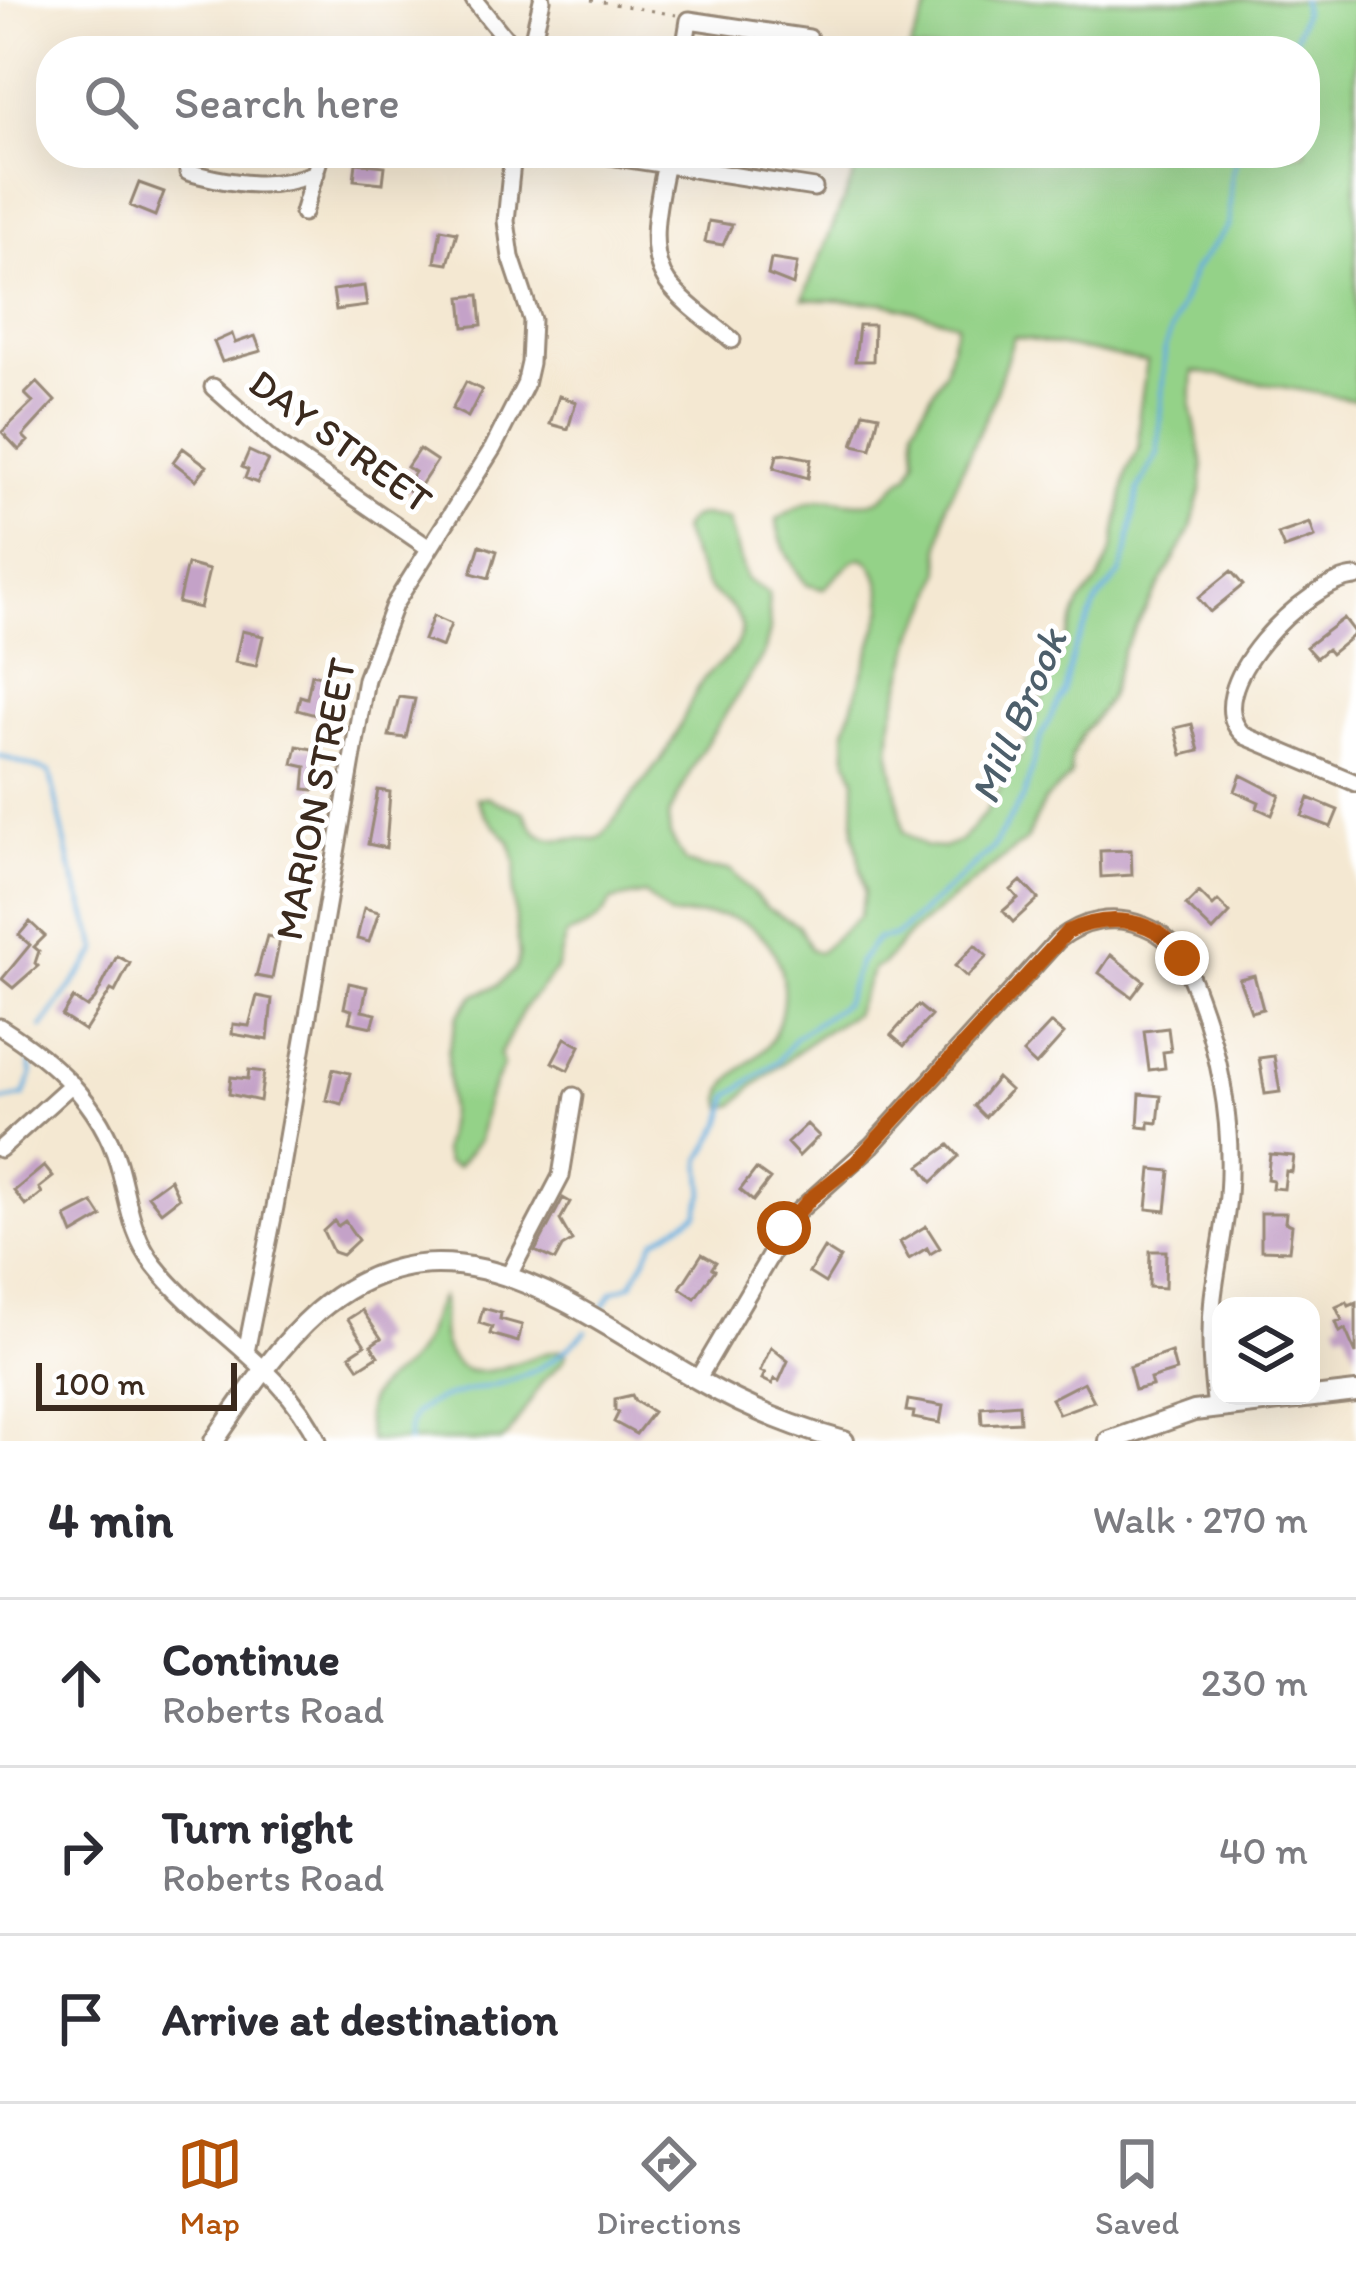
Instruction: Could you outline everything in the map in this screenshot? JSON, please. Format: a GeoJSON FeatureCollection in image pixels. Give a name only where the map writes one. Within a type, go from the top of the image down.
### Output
{"type":"FeatureCollection","features":[{"type":"Feature","properties":{"kind":"main road"},"geometry":{"type":"LineString","coordinates":[[214,1441],[263,1371],[322,1308],[375,1276],[442,1263],[509,1275],[579,1308],[697,1380],[757,1410],[820,1438],[844,1441]]}},
{"type":"Feature","properties":{"kind":"main road"},"geometry":{"type":"LineString","coordinates":[[1108,1441],[1157,1422],[1216,1408],[1356,1392]]}},
{"type":"Feature","properties":{"kind":"street"},"geometry":{"type":"LineString","coordinates":[[474,0],[504,36]]}},
{"type":"Feature","properties":{"kind":"street"},"geometry":{"type":"LineString","coordinates":[[531,36],[542,0]]}},
{"type":"Feature","properties":{"kind":"street"},"geometry":{"type":"LineString","coordinates":[[686,36],[689,20],[796,36]]}},
{"type":"Feature","properties":{"kind":"street"},"geometry":{"type":"LineString","coordinates":[[303,213],[317,168]]}},
{"type":"Feature","properties":{"kind":"street","name":"MARION STREET"},"geometry":{"type":"LineString","coordinates":[[246,1352],[357,718],[385,624],[506,425],[530,363],[532,320],[507,240],[512,168]]}},
{"type":"Feature","properties":{"kind":"street"},"geometry":{"type":"LineString","coordinates":[[665,168],[656,244],[662,272],[675,290],[732,340]]}},
{"type":"Feature","properties":{"kind":"street"},"geometry":{"type":"LineString","coordinates":[[712,168],[814,188]]}},
{"type":"Feature","properties":{"kind":"street"},"geometry":{"type":"LineString","coordinates":[[188,172],[256,185],[292,182],[316,173]]}},
{"type":"Feature","properties":{"kind":"street","name":"DAY STREET"},"geometry":{"type":"LineString","coordinates":[[213,387],[279,445],[429,548]]}},
{"type":"Feature","properties":{"kind":"street"},"geometry":{"type":"LineString","coordinates":[[1356,577],[1332,583],[1275,627],[1243,672],[1229,711],[1245,736],[1356,783]]}},
{"type":"Feature","properties":{"kind":"street"},"geometry":{"type":"LineString","coordinates":[[697,1380],[794,1215],[856,1162],[1058,940],[1090,922],[1114,919],[1156,931],[1178,951],[1201,1004],[1224,1094],[1229,1179],[1211,1326],[1216,1408]]}},
{"type":"Feature","properties":{"kind":"street"},"geometry":{"type":"LineString","coordinates":[[0,1027],[43,1056],[72,1084],[110,1141],[130,1224],[143,1248],[182,1296],[294,1399],[318,1441]]}},
{"type":"Feature","properties":{"kind":"street"},"geometry":{"type":"LineString","coordinates":[[0,1149],[72,1084]]}},
{"type":"Feature","properties":{"kind":"street"},"geometry":{"type":"LineString","coordinates":[[509,1275],[561,1176],[574,1096]]}},
{"type":"Feature","properties":{"kind":"path"},"geometry":{"type":"LineString","coordinates":[[591,0],[660,10],[689,20]]}},
{"type":"Feature","properties":{"kind":"green space"},"geometry":{"type":"Polygon","coordinates":[[[931,0],[1356,0],[1356,400],[1193,371],[1191,405],[1203,465],[1190,531],[1123,650],[1108,700],[1082,734],[1071,758],[1070,777],[1045,800],[1026,840],[910,933],[873,969],[854,1014],[819,1035],[735,1105],[724,1108],[725,1087],[767,1046],[779,1020],[783,985],[774,952],[752,927],[735,919],[670,916],[645,894],[611,901],[598,919],[566,935],[556,970],[524,1008],[500,1054],[503,1066],[487,1100],[479,1140],[457,1167],[447,1163],[443,1151],[449,1111],[448,1051],[458,1015],[473,996],[498,985],[516,968],[519,956],[513,894],[516,864],[510,842],[485,815],[477,798],[524,812],[544,837],[596,839],[665,754],[703,680],[733,651],[742,630],[732,608],[706,585],[682,530],[690,519],[728,520],[746,579],[768,593],[770,630],[764,654],[697,758],[668,817],[670,835],[685,862],[730,870],[767,908],[799,926],[810,949],[818,953],[859,917],[865,892],[854,833],[855,779],[846,756],[845,730],[883,609],[880,587],[876,572],[862,558],[823,589],[807,585],[787,554],[777,519],[815,501],[873,502],[909,475],[916,459],[914,425],[945,370],[957,323],[885,303],[803,299],[857,168],[1320,168],[1320,36],[915,36],[931,0]],[[1014,337],[991,406],[947,502],[941,572],[930,607],[915,632],[892,719],[890,754],[904,832],[926,847],[944,848],[961,841],[985,813],[1022,751],[1080,603],[1099,580],[1113,548],[1127,471],[1139,448],[1147,362],[1014,337]]]}},
{"type":"Feature","properties":{"kind":"green space"},"geometry":{"type":"Polygon","coordinates":[[[441,1297],[444,1343],[453,1361],[466,1370],[498,1369],[567,1350],[564,1360],[542,1382],[508,1436],[500,1441],[370,1441],[367,1421],[373,1394],[419,1348],[441,1297]]]}},
{"type":"Feature","properties":{"kind":"building"},"geometry":{"type":"Polygon","coordinates":[[[355,168],[385,168],[383,183],[354,180],[355,168]]]}},
{"type":"Feature","properties":{"kind":"building"},"geometry":{"type":"Polygon","coordinates":[[[139,183],[164,192],[155,216],[130,206],[139,183]]]}},
{"type":"Feature","properties":{"kind":"building"},"geometry":{"type":"Polygon","coordinates":[[[709,221],[732,225],[723,245],[705,242],[709,221]]]}},
{"type":"Feature","properties":{"kind":"building"},"geometry":{"type":"Polygon","coordinates":[[[441,229],[457,232],[448,264],[435,262],[441,229]]]}},
{"type":"Feature","properties":{"kind":"building"},"geometry":{"type":"Polygon","coordinates":[[[771,259],[797,263],[793,285],[768,275],[771,259]]]}},
{"type":"Feature","properties":{"kind":"building"},"geometry":{"type":"Polygon","coordinates":[[[364,286],[367,306],[336,310],[333,290],[364,286]]]}},
{"type":"Feature","properties":{"kind":"building"},"geometry":{"type":"Polygon","coordinates":[[[479,295],[482,325],[464,327],[461,297],[479,295]]]}},
{"type":"Feature","properties":{"kind":"building"},"geometry":{"type":"Polygon","coordinates":[[[859,325],[874,325],[873,361],[855,361],[859,325]]]}},
{"type":"Feature","properties":{"kind":"building"},"geometry":{"type":"Polygon","coordinates":[[[232,334],[235,343],[255,336],[261,351],[222,362],[214,342],[232,334]]]}},
{"type":"Feature","properties":{"kind":"building"},"geometry":{"type":"Polygon","coordinates":[[[37,382],[55,401],[23,436],[28,441],[19,450],[2,432],[33,402],[25,394],[37,382]]]}},
{"type":"Feature","properties":{"kind":"building"},"geometry":{"type":"Polygon","coordinates":[[[466,382],[482,390],[468,417],[452,409],[466,382]]]}},
{"type":"Feature","properties":{"kind":"building"},"geometry":{"type":"Polygon","coordinates":[[[559,396],[576,402],[568,429],[550,424],[559,396]]]}},
{"type":"Feature","properties":{"kind":"building"},"geometry":{"type":"Polygon","coordinates":[[[864,412],[879,415],[871,449],[853,445],[864,412]]]}},
{"type":"Feature","properties":{"kind":"building"},"geometry":{"type":"Polygon","coordinates":[[[183,448],[207,466],[196,480],[173,462],[183,448]]]}},
{"type":"Feature","properties":{"kind":"building"},"geometry":{"type":"Polygon","coordinates":[[[419,449],[437,461],[415,494],[404,487],[415,472],[407,467],[419,449]]]}},
{"type":"Feature","properties":{"kind":"building"},"geometry":{"type":"Polygon","coordinates":[[[249,451],[268,460],[257,483],[245,478],[248,470],[242,467],[249,451]]]}},
{"type":"Feature","properties":{"kind":"building"},"geometry":{"type":"Polygon","coordinates":[[[777,455],[811,459],[808,478],[774,468],[777,455]]]}},
{"type":"Feature","properties":{"kind":"building"},"geometry":{"type":"Polygon","coordinates":[[[1310,523],[1315,537],[1284,548],[1278,534],[1310,523]]]}},
{"type":"Feature","properties":{"kind":"building"},"geometry":{"type":"Polygon","coordinates":[[[480,545],[497,551],[489,578],[471,573],[480,545]]]}},
{"type":"Feature","properties":{"kind":"building"},"geometry":{"type":"Polygon","coordinates":[[[187,564],[209,570],[200,608],[178,603],[187,564]]]}},
{"type":"Feature","properties":{"kind":"building"},"geometry":{"type":"Polygon","coordinates":[[[1231,571],[1243,585],[1210,612],[1198,598],[1231,571]]]}},
{"type":"Feature","properties":{"kind":"building"},"geometry":{"type":"Polygon","coordinates":[[[433,616],[451,624],[442,647],[424,640],[433,616]]]}},
{"type":"Feature","properties":{"kind":"building"},"geometry":{"type":"Polygon","coordinates":[[[1344,618],[1353,636],[1331,654],[1327,649],[1316,658],[1306,647],[1344,618]]]}},
{"type":"Feature","properties":{"kind":"building"},"geometry":{"type":"Polygon","coordinates":[[[242,631],[263,636],[256,666],[235,662],[242,631]]]}},
{"type":"Feature","properties":{"kind":"building"},"geometry":{"type":"Polygon","coordinates":[[[312,674],[329,678],[326,690],[340,693],[330,719],[297,710],[300,696],[307,698],[312,674]]]}},
{"type":"Feature","properties":{"kind":"building"},"geometry":{"type":"Polygon","coordinates":[[[399,697],[415,699],[406,738],[389,736],[399,697]]]}},
{"type":"Feature","properties":{"kind":"building"},"geometry":{"type":"Polygon","coordinates":[[[1192,724],[1199,751],[1182,755],[1175,728],[1192,724]]]}},
{"type":"Feature","properties":{"kind":"building"},"geometry":{"type":"Polygon","coordinates":[[[297,746],[322,751],[314,790],[304,789],[306,767],[293,764],[297,746]]]}},
{"type":"Feature","properties":{"kind":"building"},"geometry":{"type":"Polygon","coordinates":[[[1241,775],[1280,795],[1272,815],[1257,808],[1259,802],[1235,791],[1241,775]]]}},
{"type":"Feature","properties":{"kind":"building"},"geometry":{"type":"Polygon","coordinates":[[[378,790],[390,792],[386,848],[368,844],[378,790]]]}},
{"type":"Feature","properties":{"kind":"building"},"geometry":{"type":"Polygon","coordinates":[[[1309,798],[1338,810],[1331,827],[1302,816],[1309,798]]]}},
{"type":"Feature","properties":{"kind":"building"},"geometry":{"type":"Polygon","coordinates":[[[1131,850],[1132,875],[1101,877],[1100,851],[1131,850]]]}},
{"type":"Feature","properties":{"kind":"building"},"geometry":{"type":"Polygon","coordinates":[[[1021,881],[1038,899],[1013,922],[1003,911],[1018,898],[1011,890],[1021,881]]]}},
{"type":"Feature","properties":{"kind":"building"},"geometry":{"type":"Polygon","coordinates":[[[1199,892],[1213,906],[1218,901],[1230,913],[1213,931],[1186,905],[1199,892]]]}},
{"type":"Feature","properties":{"kind":"building"},"geometry":{"type":"Polygon","coordinates":[[[364,908],[379,912],[369,942],[357,939],[364,908]]]}},
{"type":"Feature","properties":{"kind":"building"},"geometry":{"type":"Polygon","coordinates":[[[30,922],[45,936],[34,947],[39,951],[38,966],[13,988],[2,979],[30,945],[19,935],[30,922]]]}},
{"type":"Feature","properties":{"kind":"building"},"geometry":{"type":"Polygon","coordinates":[[[267,936],[280,939],[272,979],[256,976],[267,936]]]}},
{"type":"Feature","properties":{"kind":"building"},"geometry":{"type":"Polygon","coordinates":[[[975,945],[987,956],[967,977],[955,966],[975,945]]]}},
{"type":"Feature","properties":{"kind":"building"},"geometry":{"type":"Polygon","coordinates":[[[1111,955],[1144,981],[1132,997],[1099,973],[1111,955]]]}},
{"type":"Feature","properties":{"kind":"building"},"geometry":{"type":"Polygon","coordinates":[[[117,956],[130,963],[85,1031],[62,1016],[73,998],[87,1007],[95,999],[117,956]]]}},
{"type":"Feature","properties":{"kind":"building"},"geometry":{"type":"Polygon","coordinates":[[[1254,975],[1263,1009],[1251,1012],[1239,979],[1254,975]]]}},
{"type":"Feature","properties":{"kind":"building"},"geometry":{"type":"Polygon","coordinates":[[[349,983],[367,987],[362,1011],[376,1014],[372,1027],[349,1022],[352,1010],[344,1008],[349,983]]]}},
{"type":"Feature","properties":{"kind":"building"},"geometry":{"type":"Polygon","coordinates":[[[257,996],[272,999],[268,1040],[232,1034],[233,1024],[249,1026],[257,996]]]}},
{"type":"Feature","properties":{"kind":"building"},"geometry":{"type":"Polygon","coordinates":[[[918,1005],[931,1016],[904,1046],[891,1035],[918,1005]]]}},
{"type":"Feature","properties":{"kind":"building"},"geometry":{"type":"Polygon","coordinates":[[[1051,1023],[1064,1034],[1036,1065],[1023,1053],[1051,1023]]]}},
{"type":"Feature","properties":{"kind":"building"},"geometry":{"type":"Polygon","coordinates":[[[1168,1028],[1171,1051],[1163,1052],[1165,1068],[1149,1070],[1144,1031],[1168,1028]]]}},
{"type":"Feature","properties":{"kind":"building"},"geometry":{"type":"Polygon","coordinates":[[[565,1038],[580,1046],[568,1070],[552,1062],[565,1038]]]}},
{"type":"Feature","properties":{"kind":"building"},"geometry":{"type":"Polygon","coordinates":[[[1274,1056],[1280,1092],[1265,1094],[1259,1058],[1274,1056]]]}},
{"type":"Feature","properties":{"kind":"building"},"geometry":{"type":"Polygon","coordinates":[[[333,1069],[350,1073],[342,1104],[326,1100],[333,1069]]]}},
{"type":"Feature","properties":{"kind":"building"},"geometry":{"type":"Polygon","coordinates":[[[249,1070],[264,1072],[260,1101],[229,1094],[231,1077],[248,1079],[249,1070]]]}},
{"type":"Feature","properties":{"kind":"building"},"geometry":{"type":"Polygon","coordinates":[[[997,1078],[1010,1090],[985,1117],[974,1106],[997,1078]]]}},
{"type":"Feature","properties":{"kind":"building"},"geometry":{"type":"Polygon","coordinates":[[[1140,1094],[1161,1096],[1158,1123],[1149,1122],[1149,1128],[1138,1127],[1140,1094]]]}},
{"type":"Feature","properties":{"kind":"building"},"geometry":{"type":"Polygon","coordinates":[[[807,1124],[819,1136],[799,1156],[787,1143],[807,1124]]]}},
{"type":"Feature","properties":{"kind":"building"},"geometry":{"type":"Polygon","coordinates":[[[949,1145],[959,1156],[932,1182],[920,1166],[949,1145]]]}},
{"type":"Feature","properties":{"kind":"building"},"geometry":{"type":"Polygon","coordinates":[[[1270,1154],[1294,1156],[1284,1189],[1272,1188],[1273,1180],[1267,1179],[1270,1154]]]}},
{"type":"Feature","properties":{"kind":"building"},"geometry":{"type":"Polygon","coordinates":[[[44,1166],[53,1177],[26,1206],[14,1191],[44,1166]]]}},
{"type":"Feature","properties":{"kind":"building"},"geometry":{"type":"Polygon","coordinates":[[[756,1169],[770,1179],[753,1201],[740,1190],[756,1169]]]}},
{"type":"Feature","properties":{"kind":"building"},"geometry":{"type":"Polygon","coordinates":[[[1151,1169],[1170,1171],[1166,1211],[1147,1209],[1151,1169]]]}},
{"type":"Feature","properties":{"kind":"building"},"geometry":{"type":"Polygon","coordinates":[[[170,1179],[179,1198],[161,1212],[148,1195],[170,1179]]]}},
{"type":"Feature","properties":{"kind":"building"},"geometry":{"type":"Polygon","coordinates":[[[563,1198],[570,1202],[560,1220],[572,1241],[555,1260],[535,1251],[563,1198]]]}},
{"type":"Feature","properties":{"kind":"building"},"geometry":{"type":"Polygon","coordinates":[[[93,1203],[102,1217],[73,1234],[66,1217],[93,1203]]]}},
{"type":"Feature","properties":{"kind":"building"},"geometry":{"type":"Polygon","coordinates":[[[1261,1213],[1286,1213],[1285,1222],[1292,1225],[1289,1251],[1261,1250],[1261,1213]]]}},
{"type":"Feature","properties":{"kind":"building"},"geometry":{"type":"Polygon","coordinates":[[[334,1221],[338,1226],[345,1221],[358,1240],[342,1255],[333,1252],[323,1231],[334,1221]]]}},
{"type":"Feature","properties":{"kind":"building"},"geometry":{"type":"Polygon","coordinates":[[[926,1226],[940,1248],[930,1254],[927,1248],[909,1259],[900,1242],[926,1226]]]}},
{"type":"Feature","properties":{"kind":"building"},"geometry":{"type":"Polygon","coordinates":[[[824,1248],[840,1258],[825,1283],[809,1273],[824,1248]]]}},
{"type":"Feature","properties":{"kind":"building"},"geometry":{"type":"Polygon","coordinates":[[[1150,1251],[1166,1251],[1165,1288],[1149,1287],[1150,1251]]]}},
{"type":"Feature","properties":{"kind":"building"},"geometry":{"type":"Polygon","coordinates":[[[702,1254],[716,1262],[715,1270],[695,1298],[680,1288],[702,1254]]]}},
{"type":"Feature","properties":{"kind":"building"},"geometry":{"type":"Polygon","coordinates":[[[1347,1302],[1349,1306],[1356,1303],[1356,1354],[1345,1329],[1340,1332],[1336,1322],[1342,1320],[1336,1307],[1347,1302]]]}},
{"type":"Feature","properties":{"kind":"building"},"geometry":{"type":"Polygon","coordinates":[[[483,1308],[522,1325],[518,1342],[490,1334],[492,1327],[479,1323],[483,1308]]]}},
{"type":"Feature","properties":{"kind":"building"},"geometry":{"type":"Polygon","coordinates":[[[362,1310],[381,1338],[371,1345],[378,1356],[359,1368],[350,1355],[365,1345],[348,1319],[362,1310]]]}},
{"type":"Feature","properties":{"kind":"building"},"geometry":{"type":"Polygon","coordinates":[[[771,1347],[788,1361],[779,1381],[774,1379],[772,1384],[762,1379],[765,1373],[760,1371],[771,1347]]]}},
{"type":"Feature","properties":{"kind":"building"},"geometry":{"type":"Polygon","coordinates":[[[1171,1352],[1176,1371],[1150,1379],[1152,1386],[1135,1390],[1129,1367],[1171,1352]]]}},
{"type":"Feature","properties":{"kind":"building"},"geometry":{"type":"Polygon","coordinates":[[[1084,1382],[1094,1401],[1059,1414],[1051,1399],[1084,1382]]]}},
{"type":"Feature","properties":{"kind":"building"},"geometry":{"type":"Polygon","coordinates":[[[632,1395],[653,1412],[636,1434],[614,1422],[619,1412],[615,1399],[632,1395]]]}},
{"type":"Feature","properties":{"kind":"building"},"geometry":{"type":"Polygon","coordinates":[[[908,1400],[943,1406],[940,1423],[913,1418],[914,1412],[906,1411],[908,1400]]]}},
{"type":"Feature","properties":{"kind":"building"},"geometry":{"type":"Polygon","coordinates":[[[1019,1404],[1020,1422],[982,1424],[981,1407],[1019,1404]]]}},
{"type":"Feature","properties":{"kind":"waterway","name":"Mill Brook"},"geometry":{"type":"LineString","coordinates":[[1296,36],[1302,0]]}},
{"type":"Feature","properties":{"kind":"waterway","name":"Mill Brook"},"geometry":{"type":"LineString","coordinates":[[603,1307],[612,1292],[632,1284],[655,1240],[697,1214],[704,1193],[701,1160],[722,1124],[730,1095],[778,1061],[796,1037],[844,1004],[859,962],[877,939],[895,936],[992,849],[1024,796],[1041,736],[1063,693],[1074,649],[1099,598],[1120,574],[1138,490],[1158,453],[1165,347],[1194,270],[1229,225],[1234,168]]}},
{"type":"Feature","properties":{"kind":"waterway","name":"Mill Brook"},"geometry":{"type":"LineString","coordinates":[[0,756],[50,772],[71,868],[98,950],[42,1027]]}},
{"type":"Feature","properties":{"kind":"waterway","name":"Mill Brook"},"geometry":{"type":"LineString","coordinates":[[0,1101],[24,1096],[32,1075],[29,1059]]}},
{"type":"Feature","properties":{"kind":"waterway","name":"Mill Brook"},"geometry":{"type":"LineString","coordinates":[[408,1441],[411,1420],[424,1407],[525,1375],[586,1331]]}},
{"type":"Feature","properties":{"kind":"route"},"geometry":{"type":"LineString","coordinates":[[784,1228],[811,1198],[856,1162],[1067,932],[1097,921],[1137,923],[1162,934],[1182,958]]}}]}
